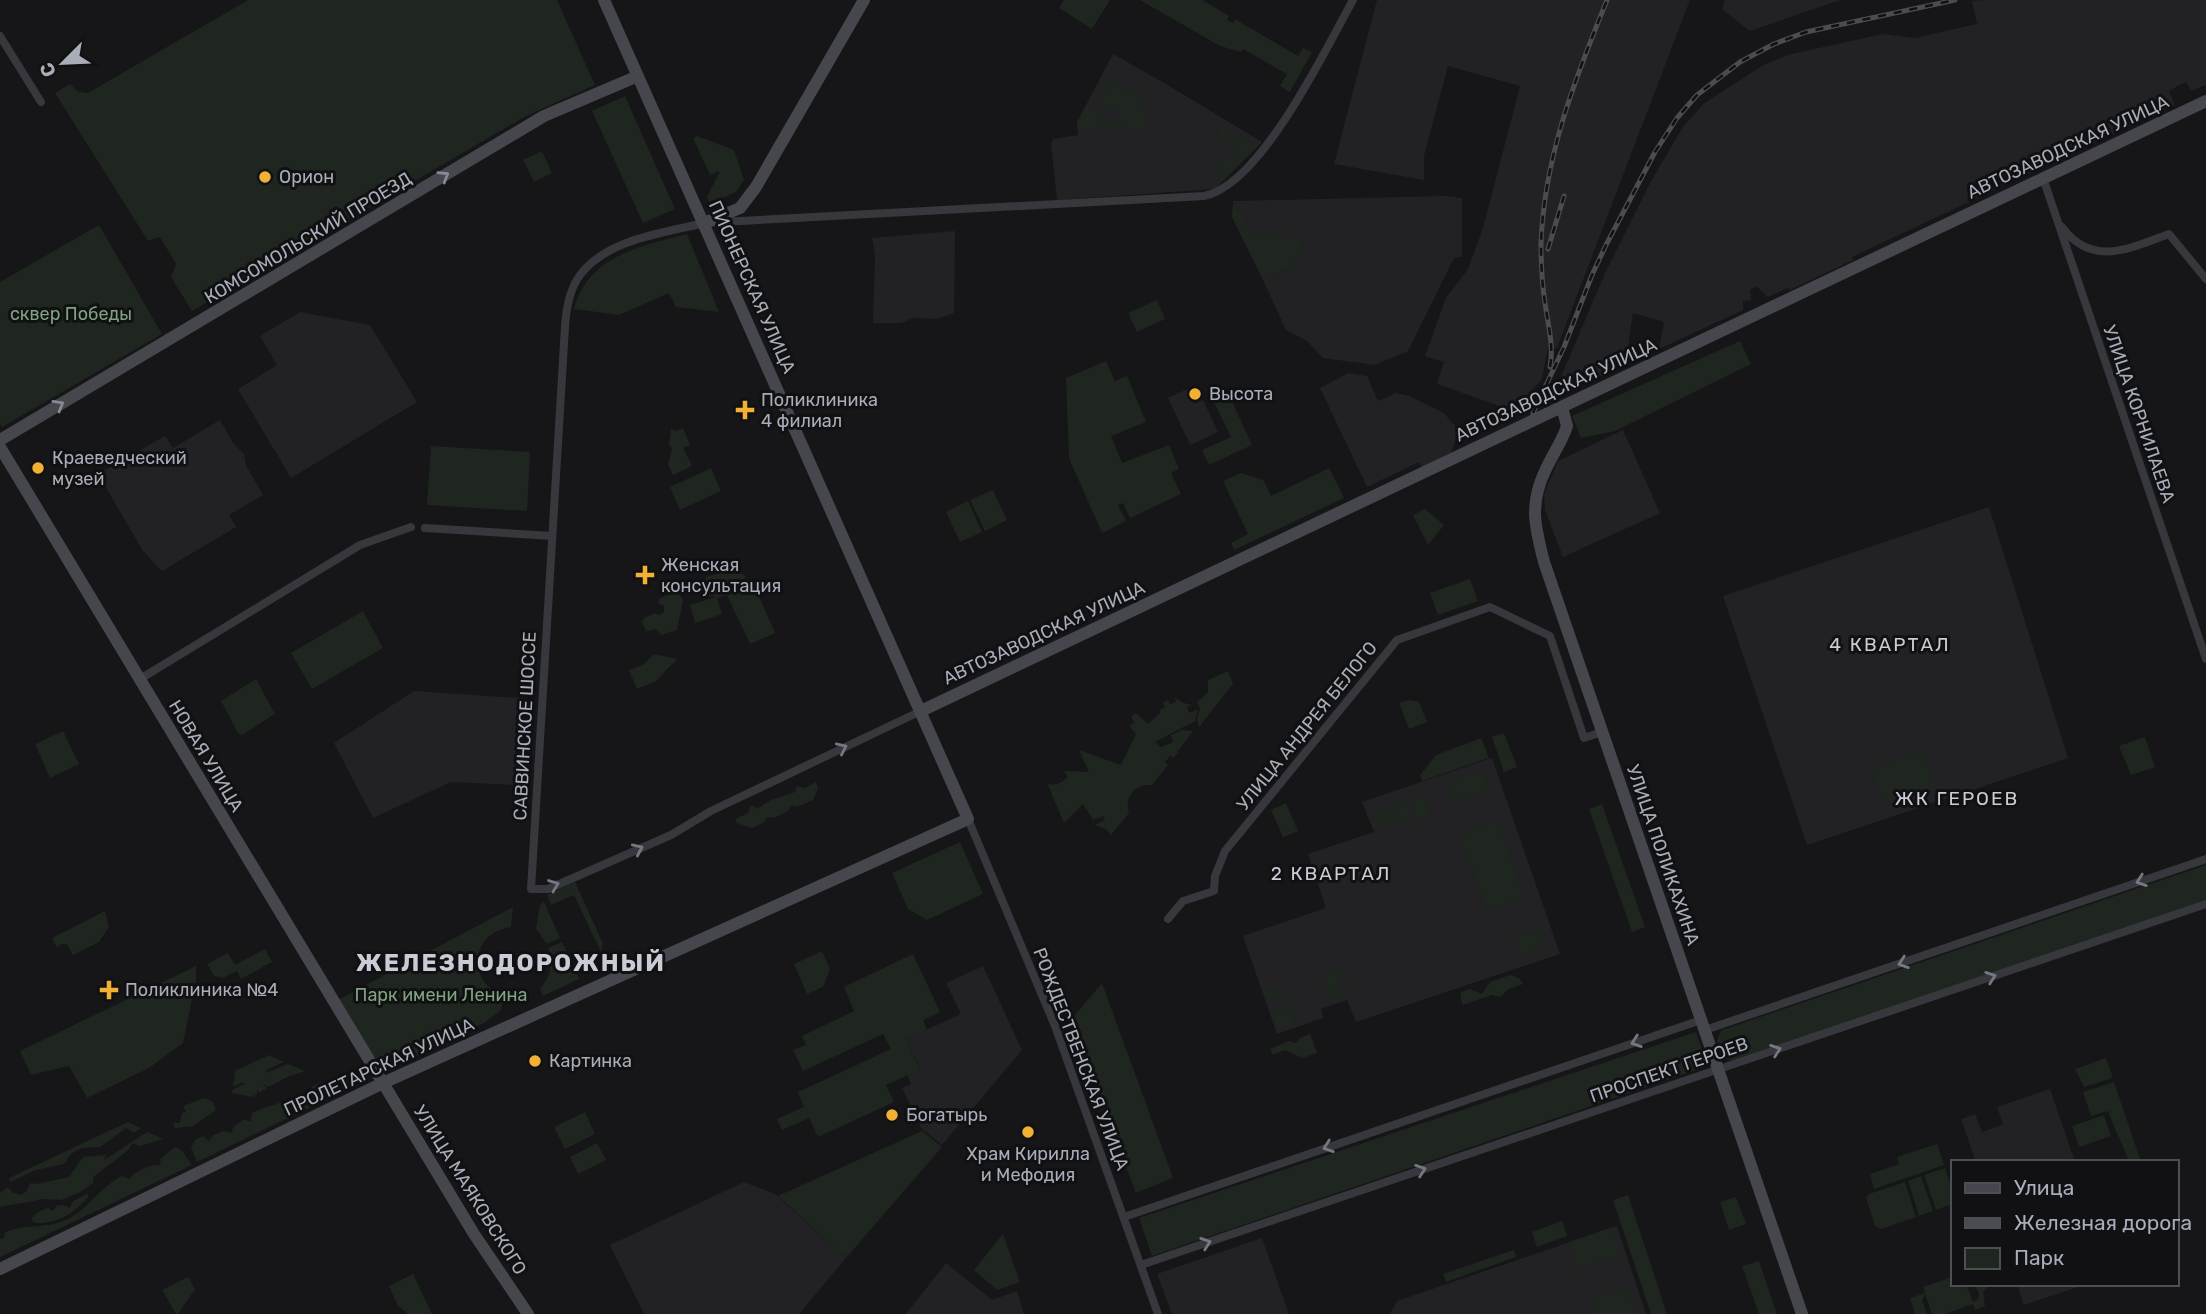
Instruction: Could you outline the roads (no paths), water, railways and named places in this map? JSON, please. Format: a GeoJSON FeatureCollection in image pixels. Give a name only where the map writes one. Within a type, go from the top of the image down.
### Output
{"type":"FeatureCollection","features":[{"type":"Feature","properties":{"kind":"street","name":"ПИОНЕРСКАЯ УЛИЦА"},"geometry":{"type":"LineString","coordinates":[[604,0],[968,819]]}},
{"type":"Feature","properties":{"kind":"street"},"geometry":{"type":"LineString","coordinates":[[704,223],[740,208],[768,171],[864,0]]}},
{"type":"Feature","properties":{"kind":"street","name":"САВВИНСКОЕ ШОССЕ"},"geometry":{"type":"LineString","coordinates":[[921,711],[711,811],[667,836],[548,889],[531,889],[566,310],[575,283],[588,267],[620,247],[704,223],[1204,196],[1219,192],[1252,163],[1273,139],[1353,0]]}},
{"type":"Feature","properties":{"kind":"street"},"geometry":{"type":"LineString","coordinates":[[0,36],[41,102]]}},
{"type":"Feature","properties":{"kind":"street","name":"КОМСОМОЛЬСКИЙ ПРОЕЗД"},"geometry":{"type":"LineString","coordinates":[[0,440],[544,116],[638,76]]}},
{"type":"Feature","properties":{"kind":"street","name":"АВТОЗАВОДСКАЯ УЛИЦА"},"geometry":{"type":"LineString","coordinates":[[921,711],[2206,101]]}},
{"type":"Feature","properties":{"kind":"street","name":"УЛИЦА КОРНИЛАЕВА"},"geometry":{"type":"LineString","coordinates":[[2043,178],[2206,659]]}},
{"type":"Feature","properties":{"kind":"street"},"geometry":{"type":"LineString","coordinates":[[740,208],[746,221]]}},
{"type":"Feature","properties":{"kind":"street"},"geometry":{"type":"LineString","coordinates":[[2058,222],[2078,243],[2106,252],[2121,251],[2169,234],[2206,279]]}},
{"type":"Feature","properties":{"kind":"street","name":"УЛИЦА ПОЛИКАХИНА"},"geometry":{"type":"LineString","coordinates":[[1562,407],[1567,426],[1539,486],[1534,505],[1534,520],[1544,562],[1802,1314]]}},
{"type":"Feature","properties":{"kind":"street","name":"НОВАЯ УЛИЦА"},"geometry":{"type":"LineString","coordinates":[[0,447],[383,1083]]}},
{"type":"Feature","properties":{"kind":"street"},"geometry":{"type":"LineString","coordinates":[[140,679],[359,545],[411,527]]}},
{"type":"Feature","properties":{"kind":"street"},"geometry":{"type":"LineString","coordinates":[[425,528],[552,536]]}},
{"type":"Feature","properties":{"kind":"street","name":"УЛИЦА АНДРЕЯ БЕЛОГО"},"geometry":{"type":"LineString","coordinates":[[1168,919],[1183,901],[1214,891],[1215,876],[1225,851],[1397,640],[1490,607],[1550,636],[1584,738],[1602,732]]}},
{"type":"Feature","properties":{"kind":"street","name":"ПРОЛЕТАРСКАЯ УЛИЦА"},"geometry":{"type":"LineString","coordinates":[[0,1269],[383,1083],[968,819]]}},
{"type":"Feature","properties":{"kind":"street","name":"РОЖДЕСТВЕНСКАЯ УЛИЦА"},"geometry":{"type":"LineString","coordinates":[[968,819],[1058,1031],[1158,1314]]}},
{"type":"Feature","properties":{"kind":"street","name":"ПРОСПЕКТ ГЕРОЕВ"},"geometry":{"type":"LineString","coordinates":[[1124,1217],[2206,859]]}},
{"type":"Feature","properties":{"kind":"street","name":"ПРОСПЕКТ ГЕРОЕВ"},"geometry":{"type":"LineString","coordinates":[[1141,1265],[2206,904]]}},
{"type":"Feature","properties":{"kind":"street","name":"УЛИЦА МАЯКОВСКОГО"},"geometry":{"type":"LineString","coordinates":[[383,1083],[474,1234],[528,1314]]}},
{"type":"Feature","properties":{"kind":"railway"},"geometry":{"type":"LineString","coordinates":[[1550,367],[1551,343],[1541,251],[1543,212],[1563,119],[1607,0]]}},
{"type":"Feature","properties":{"kind":"railway"},"geometry":{"type":"LineString","coordinates":[[1533,413],[1564,347],[1606,245],[1655,152],[1677,118],[1697,95],[1740,62],[1774,44],[1806,32],[1955,0]]}},
{"type":"Feature","properties":{"kind":"railway"},"geometry":{"type":"LineString","coordinates":[[1548,249],[1564,196]]}},
{"type":"Feature","properties":{"kind":"place","name":"Орион"},"geometry":{"type":"Point","coordinates":[265,177]}},
{"type":"Feature","properties":{"kind":"place","name":"Высота"},"geometry":{"type":"Point","coordinates":[1195,394]}},
{"type":"Feature","properties":{"kind":"place","name":"Поликлиника 4 филиал"},"geometry":{"type":"Point","coordinates":[745,410]}},
{"type":"Feature","properties":{"kind":"place","name":"Краеведческий музей"},"geometry":{"type":"Point","coordinates":[38,468]}},
{"type":"Feature","properties":{"kind":"place","name":"Женская консультация"},"geometry":{"type":"Point","coordinates":[645,575]}},
{"type":"Feature","properties":{"kind":"place","name":"Поликлиника №4"},"geometry":{"type":"Point","coordinates":[109,990]}},
{"type":"Feature","properties":{"kind":"place","name":"Картинка"},"geometry":{"type":"Point","coordinates":[535,1061]}},
{"type":"Feature","properties":{"kind":"place","name":"Богатырь"},"geometry":{"type":"Point","coordinates":[892,1115]}},
{"type":"Feature","properties":{"kind":"place","name":"Храм Кирилла и Мефодия"},"geometry":{"type":"Point","coordinates":[1028,1132]}},
{"type":"Feature","properties":{"kind":"district","name":"4 КВАРТАЛ"},"geometry":{"type":"Point","coordinates":[1890,644]}},
{"type":"Feature","properties":{"kind":"district","name":"ЖК ГЕРОЕВ"},"geometry":{"type":"Point","coordinates":[1957,798]}},
{"type":"Feature","properties":{"kind":"district","name":"2 КВАРТАЛ"},"geometry":{"type":"Point","coordinates":[1331,873]}},
{"type":"Feature","properties":{"kind":"district","name":"ЖЕЛЕЗНОДОРОЖНЫЙ"},"geometry":{"type":"Point","coordinates":[511,963]}},
{"type":"Feature","properties":{"kind":"park label","name":"сквер Победы"},"geometry":{"type":"Point","coordinates":[71,314]}},
{"type":"Feature","properties":{"kind":"park label","name":"Парк имени Ленина"},"geometry":{"type":"Point","coordinates":[441,995]}}]}
